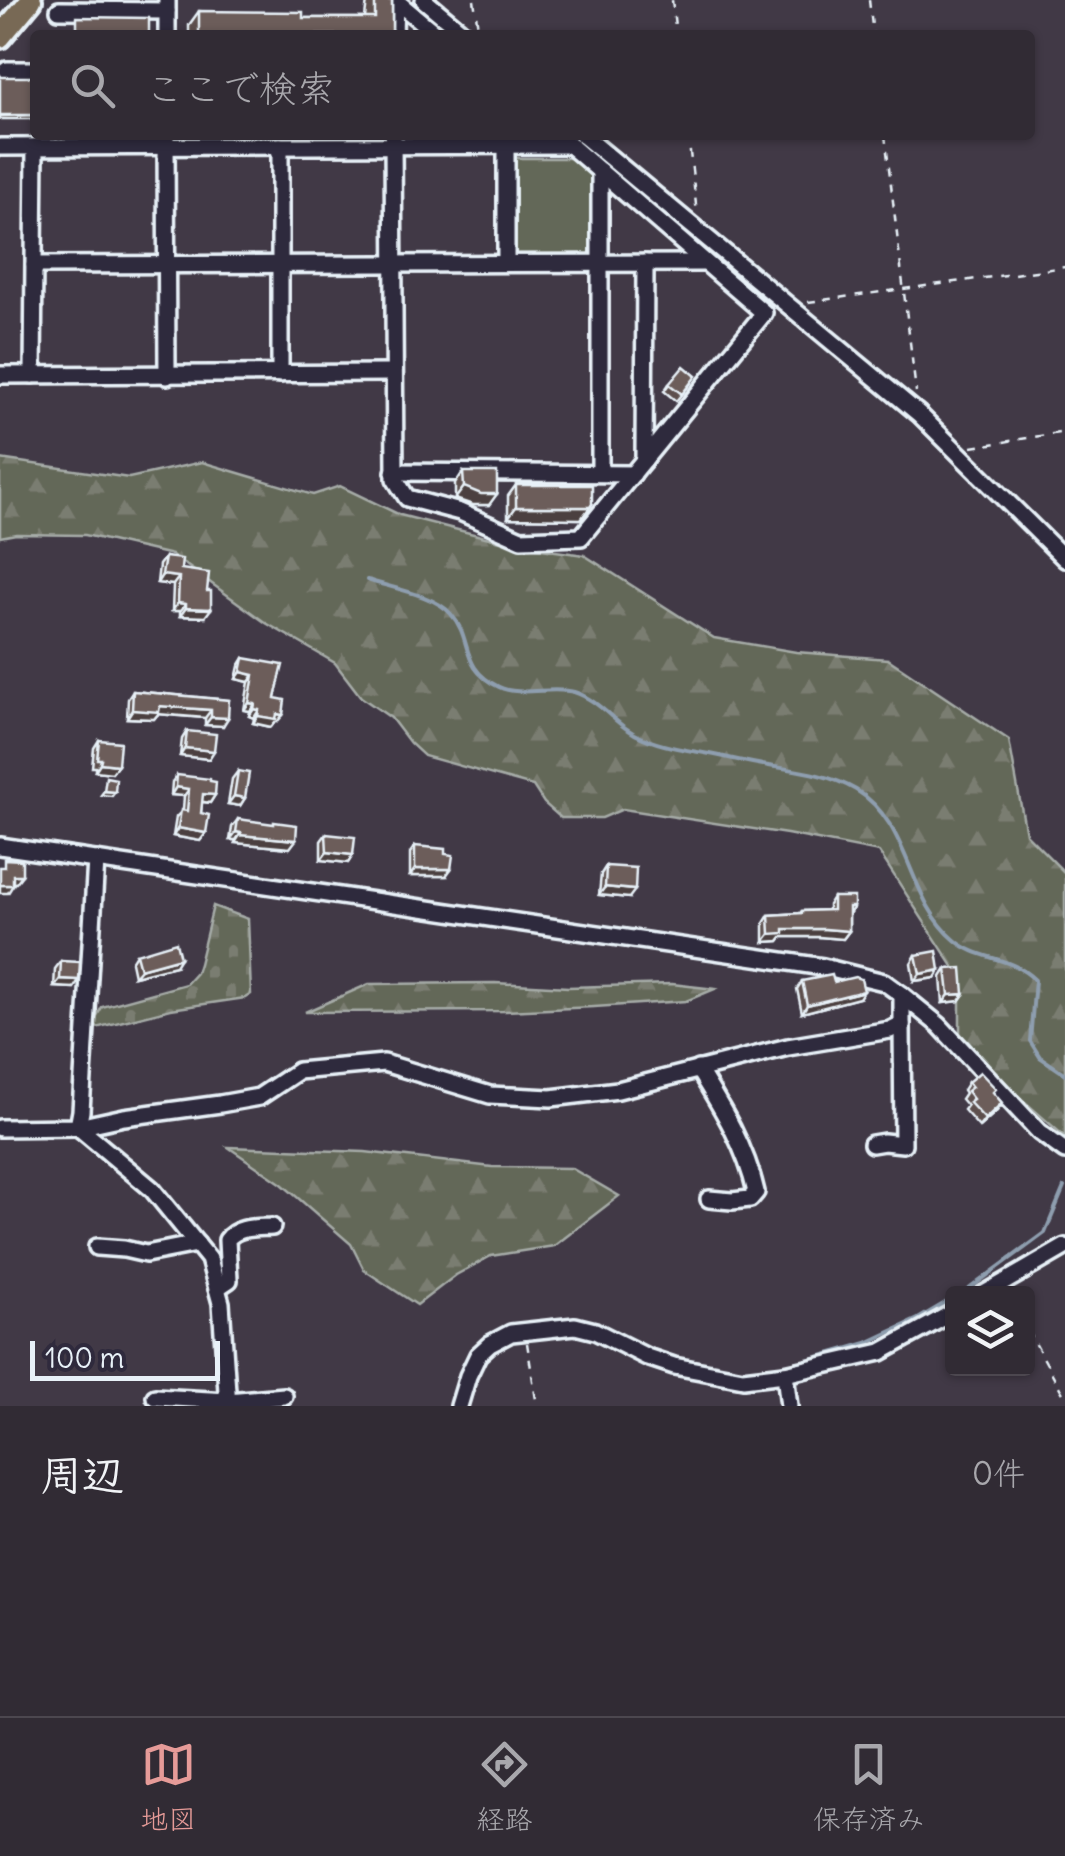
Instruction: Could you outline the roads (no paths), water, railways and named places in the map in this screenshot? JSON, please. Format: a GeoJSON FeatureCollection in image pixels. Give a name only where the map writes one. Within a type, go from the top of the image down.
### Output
{"type":"FeatureCollection","features":[{"type":"Feature","properties":{"kind":"main road"},"geometry":{"type":"LineString","coordinates":[[0,38],[31,0]]}},
{"type":"Feature","properties":{"kind":"street"},"geometry":{"type":"LineString","coordinates":[[394,30],[395,0]]}},
{"type":"Feature","properties":{"kind":"street"},"geometry":{"type":"LineString","coordinates":[[395,0],[431,30]]}},
{"type":"Feature","properties":{"kind":"street"},"geometry":{"type":"LineString","coordinates":[[424,0],[460,30]]}},
{"type":"Feature","properties":{"kind":"street"},"geometry":{"type":"LineString","coordinates":[[58,10],[167,6]]}},
{"type":"Feature","properties":{"kind":"street"},"geometry":{"type":"LineString","coordinates":[[7,70],[30,70]]}},
{"type":"Feature","properties":{"kind":"street"},"geometry":{"type":"LineString","coordinates":[[393,140],[394,472],[407,498],[460,512],[521,539],[581,537],[764,313],[600,171],[577,140]]}},
{"type":"Feature","properties":{"kind":"street"},"geometry":{"type":"LineString","coordinates":[[0,147],[166,141],[280,146],[393,140],[506,146],[577,140],[700,231],[919,414],[1065,559]]}},
{"type":"Feature","properties":{"kind":"street"},"geometry":{"type":"LineString","coordinates":[[166,141],[167,376]]}},
{"type":"Feature","properties":{"kind":"street"},"geometry":{"type":"LineString","coordinates":[[280,146],[280,374]]}},
{"type":"Feature","properties":{"kind":"street"},"geometry":{"type":"LineString","coordinates":[[506,146],[506,263]]}},
{"type":"Feature","properties":{"kind":"street"},"geometry":{"type":"LineString","coordinates":[[32,375],[35,147]]}},
{"type":"Feature","properties":{"kind":"street"},"geometry":{"type":"LineString","coordinates":[[600,171],[600,474]]}},
{"type":"Feature","properties":{"kind":"street"},"geometry":{"type":"LineString","coordinates":[[644,460],[645,263]]}},
{"type":"Feature","properties":{"kind":"street"},"geometry":{"type":"LineString","coordinates":[[34,265],[705,263]]}},
{"type":"Feature","properties":{"kind":"street"},"geometry":{"type":"LineString","coordinates":[[0,375],[394,374]]}},
{"type":"Feature","properties":{"kind":"street"},"geometry":{"type":"LineString","coordinates":[[394,472],[632,474]]}},
{"type":"Feature","properties":{"kind":"street"},"geometry":{"type":"LineString","coordinates":[[0,846],[823,966],[872,978],[884,982],[939,1025],[1038,1132],[1065,1151]]}},
{"type":"Feature","properties":{"kind":"street"},"geometry":{"type":"LineString","coordinates":[[78,1127],[96,860]]}},
{"type":"Feature","properties":{"kind":"street"},"geometry":{"type":"LineString","coordinates":[[872,1144],[903,1144],[902,995]]}},
{"type":"Feature","properties":{"kind":"street"},"geometry":{"type":"LineString","coordinates":[[0,1128],[78,1127],[259,1098],[298,1071],[384,1062],[490,1095],[551,1098],[618,1090],[788,1047],[890,1030],[902,1024]]}},
{"type":"Feature","properties":{"kind":"street"},"geometry":{"type":"LineString","coordinates":[[698,1070],[729,1119],[756,1192],[750,1199],[732,1202],[708,1199]]}},
{"type":"Feature","properties":{"kind":"street"},"geometry":{"type":"LineString","coordinates":[[78,1127],[152,1189],[209,1259],[221,1303],[228,1404]]}},
{"type":"Feature","properties":{"kind":"street"},"geometry":{"type":"LineString","coordinates":[[216,1288],[229,1280],[230,1234],[247,1228],[272,1227]]}},
{"type":"Feature","properties":{"kind":"street"},"geometry":{"type":"LineString","coordinates":[[97,1247],[146,1254],[198,1244]]}},
{"type":"Feature","properties":{"kind":"street"},"geometry":{"type":"LineString","coordinates":[[998,1286],[1065,1247]]}},
{"type":"Feature","properties":{"kind":"street"},"geometry":{"type":"LineString","coordinates":[[459,1406],[478,1356],[511,1333],[575,1326],[674,1366],[743,1378],[785,1374],[882,1352],[945,1317]]}},
{"type":"Feature","properties":{"kind":"street"},"geometry":{"type":"LineString","coordinates":[[785,1374],[790,1406]]}},
{"type":"Feature","properties":{"kind":"street"},"geometry":{"type":"LineString","coordinates":[[155,1397],[228,1404],[284,1396]]}},
{"type":"Feature","properties":{"kind":"waterway"},"geometry":{"type":"LineString","coordinates":[[367,580],[444,607],[458,624],[477,671],[499,687],[574,692],[634,734],[651,741],[814,774],[856,790],[888,822],[927,904],[955,940],[974,952],[1015,966],[1035,980],[1030,1041],[1040,1057],[1065,1074]]}},
{"type":"Feature","properties":{"kind":"waterway"},"geometry":{"type":"LineString","coordinates":[[973,1286],[1045,1233],[1064,1187]]}},
{"type":"Feature","properties":{"kind":"waterway"},"geometry":{"type":"LineString","coordinates":[[780,1368],[867,1343],[945,1303]]}}]}
